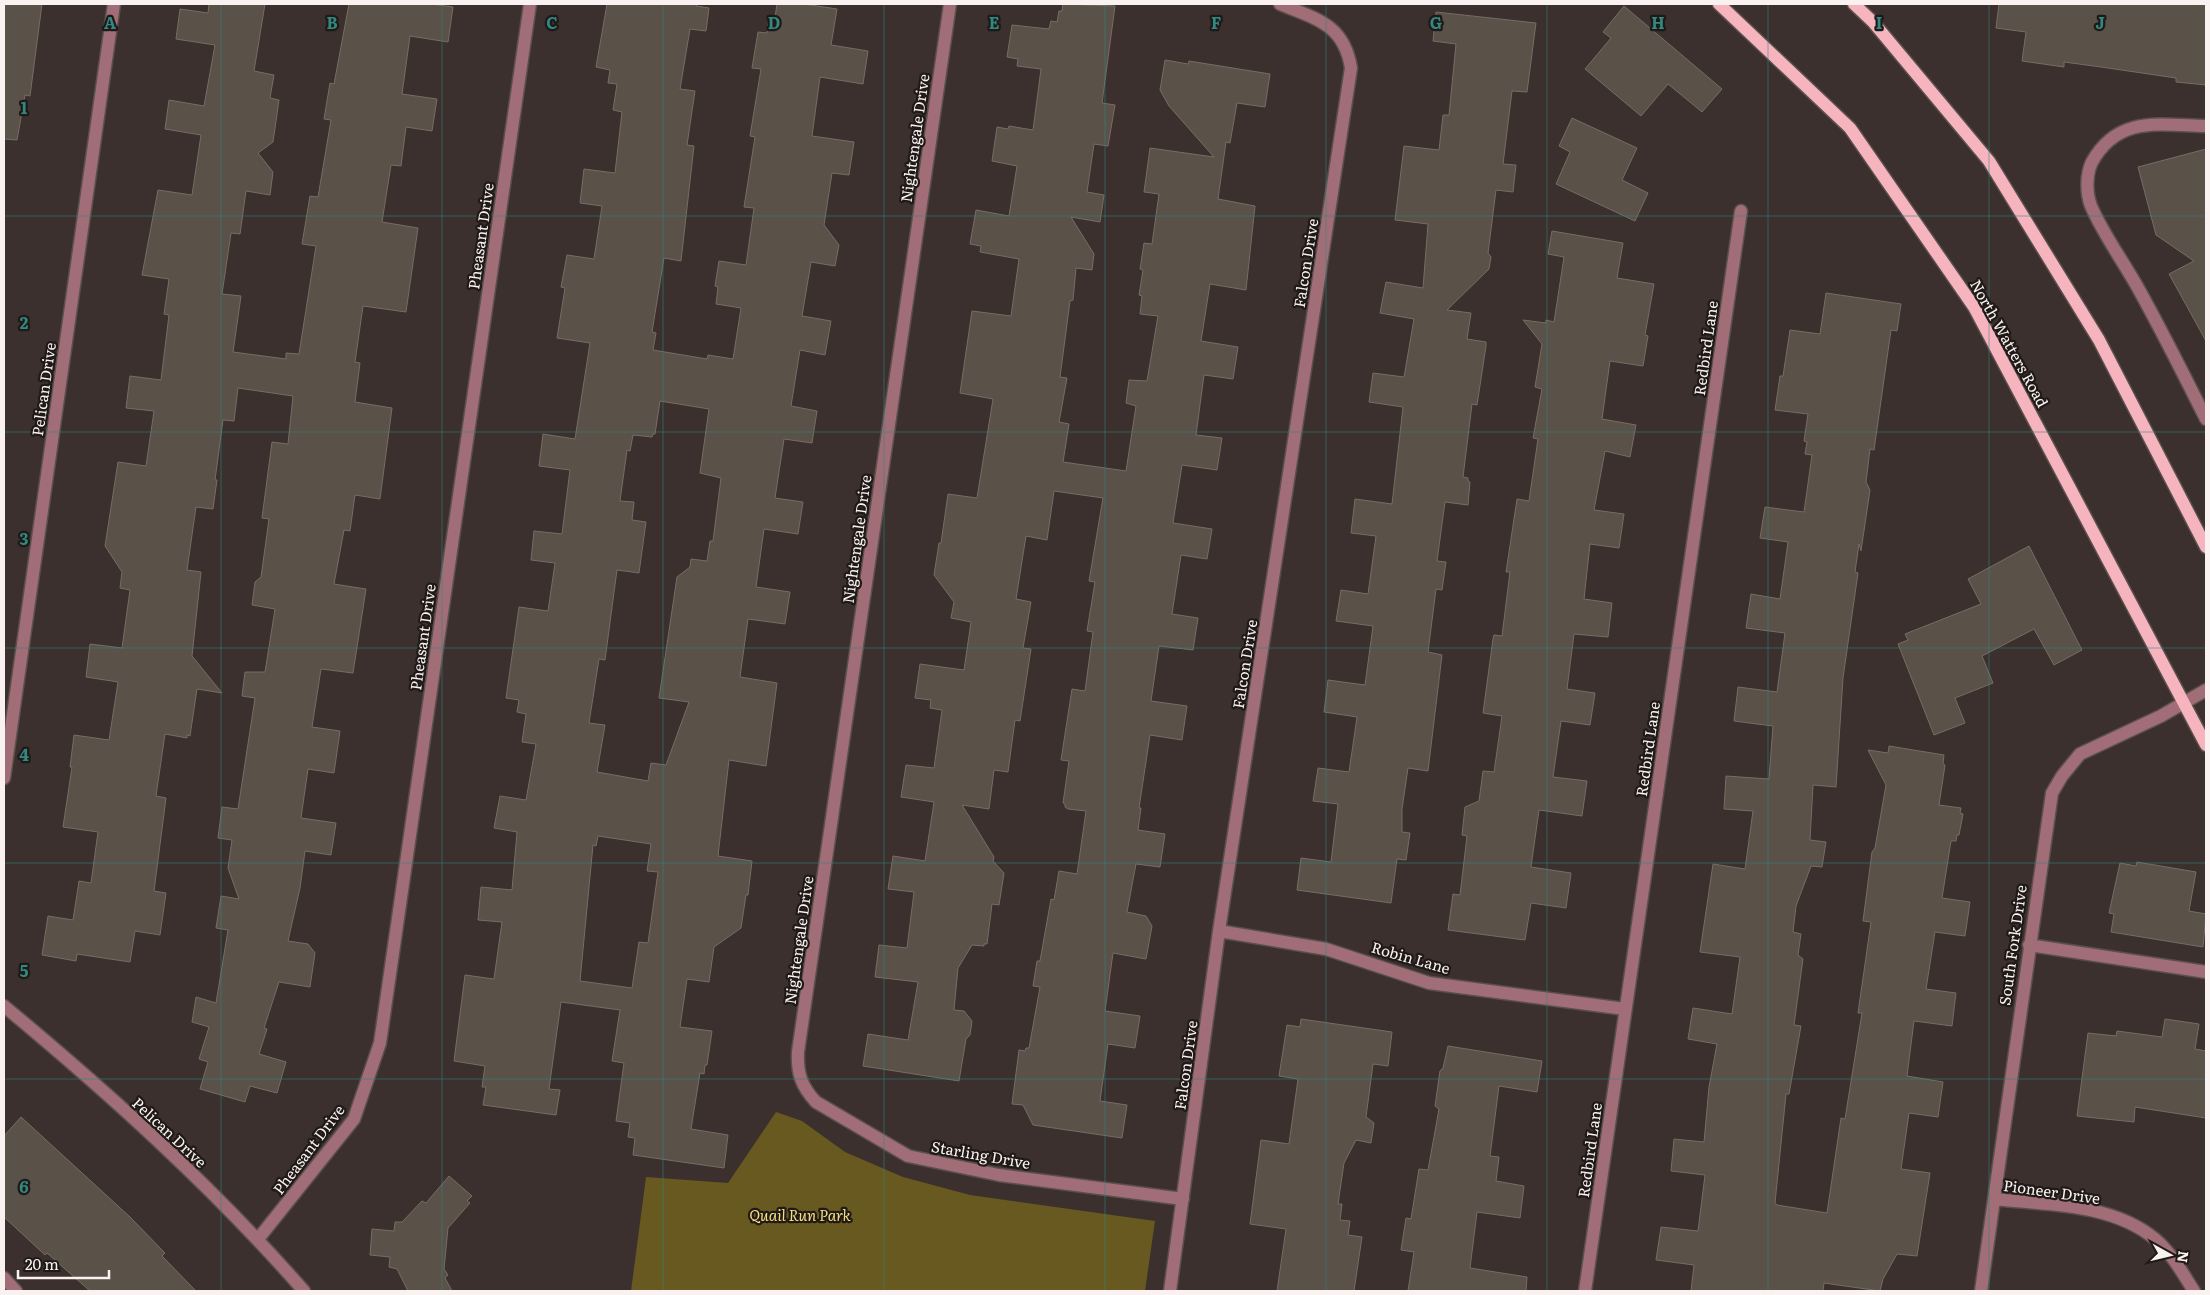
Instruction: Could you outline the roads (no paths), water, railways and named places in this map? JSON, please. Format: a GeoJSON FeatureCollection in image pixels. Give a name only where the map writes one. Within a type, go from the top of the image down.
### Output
{"type":"FeatureCollection","features":[{"type":"Feature","properties":{"kind":"main road","name":"North Watters Road"},"geometry":{"type":"LineString","coordinates":[[1719,4],[1850,128],[1974,307],[2206,746]]}},
{"type":"Feature","properties":{"kind":"main road"},"geometry":{"type":"LineString","coordinates":[[1854,4],[1873,22],[1989,161],[2099,340],[2206,547]]}},
{"type":"Feature","properties":{"kind":"street","name":"Pelican Drive"},"geometry":{"type":"LineString","coordinates":[[4,778],[114,4]]}},
{"type":"Feature","properties":{"kind":"street","name":"Pheasant Drive"},"geometry":{"type":"LineString","coordinates":[[258,1239],[354,1119],[380,1043],[530,4]]}},
{"type":"Feature","properties":{"kind":"street","name":"Nightengale Drive"},"geometry":{"type":"LineString","coordinates":[[800,1079],[798,1052],[950,4]]}},
{"type":"Feature","properties":{"kind":"street","name":"Falcon Drive"},"geometry":{"type":"LineString","coordinates":[[1170,1291],[1219,931],[1351,68],[1349,51],[1340,36],[1328,24],[1280,4]]}},
{"type":"Feature","properties":{"kind":"street"},"geometry":{"type":"LineString","coordinates":[[2206,126],[2133,126],[2115,134],[2100,147],[2090,165],[2087,184],[2090,204],[2138,288],[2206,419]]}},
{"type":"Feature","properties":{"kind":"street","name":"Redbird Lane"},"geometry":{"type":"LineString","coordinates":[[1585,1291],[1741,211]]}},
{"type":"Feature","properties":{"kind":"street","name":"South Fork Drive"},"geometry":{"type":"LineString","coordinates":[[1981,1291],[2047,815],[2052,793],[2062,776],[2080,754],[2162,716],[2206,690]]}},
{"type":"Feature","properties":{"kind":"street","name":"Robin Lane"},"geometry":{"type":"LineString","coordinates":[[1219,931],[1326,949],[1429,983],[1626,1010]]}},
{"type":"Feature","properties":{"kind":"street"},"geometry":{"type":"LineString","coordinates":[[2029,945],[2206,972]]}},
{"type":"Feature","properties":{"kind":"street","name":"Pelican Drive"},"geometry":{"type":"LineString","coordinates":[[4,1006],[80,1070],[180,1162],[258,1239],[304,1291]]}},
{"type":"Feature","properties":{"kind":"street","name":"Starling Drive"},"geometry":{"type":"LineString","coordinates":[[800,1079],[806,1092],[816,1102],[908,1156],[999,1175],[1183,1199]]}},
{"type":"Feature","properties":{"kind":"street","name":"Pioneer Drive"},"geometry":{"type":"LineString","coordinates":[[1994,1199],[2090,1210],[2125,1220],[2156,1239],[2181,1270],[2194,1291]]}},
{"type":"Feature","properties":{"kind":"street"},"geometry":{"type":"LineString","coordinates":[[4,1278],[16,1291]]}},
{"type":"Feature","properties":{"kind":"park label","name":"Quail Run Park"},"geometry":{"type":"Point","coordinates":[800,1214]}}]}
